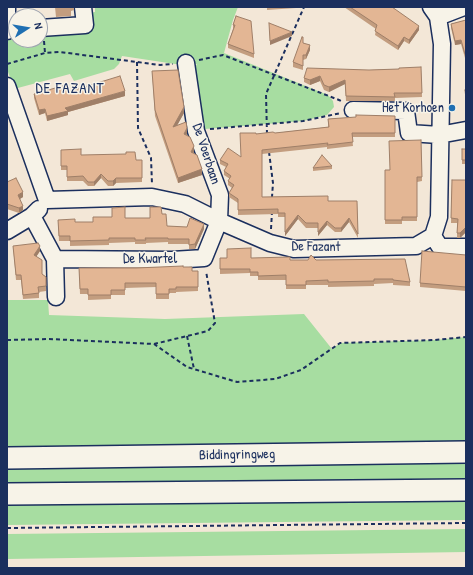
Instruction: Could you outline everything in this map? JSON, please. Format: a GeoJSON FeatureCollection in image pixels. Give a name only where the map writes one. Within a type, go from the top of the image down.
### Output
{"type":"FeatureCollection","features":[{"type":"Feature","properties":{"kind":"main road","name":"Biddingringweg"},"geometry":{"type":"LineString","coordinates":[[7,458],[466,452]]}},
{"type":"Feature","properties":{"kind":"main road"},"geometry":{"type":"LineString","coordinates":[[7,494],[466,490]]}},
{"type":"Feature","properties":{"kind":"street"},"geometry":{"type":"LineString","coordinates":[[7,7],[7,31]]}},
{"type":"Feature","properties":{"kind":"street"},"geometry":{"type":"LineString","coordinates":[[48,27],[85,25],[83,7]]}},
{"type":"Feature","properties":{"kind":"street"},"geometry":{"type":"LineString","coordinates":[[464,7],[434,12],[442,44],[439,135],[439,217],[433,236],[440,247],[466,247]]}},
{"type":"Feature","properties":{"kind":"street","name":"De Voerbaan"},"geometry":{"type":"LineString","coordinates":[[186,63],[196,131],[220,195],[219,220]]}},
{"type":"Feature","properties":{"kind":"street"},"geometry":{"type":"LineString","coordinates":[[7,86],[11,113],[47,200],[32,216],[7,231]]}},
{"type":"Feature","properties":{"kind":"street"},"geometry":{"type":"LineString","coordinates":[[354,110],[406,111],[409,133],[439,135],[466,130]]}},
{"type":"Feature","properties":{"kind":"street","name":"De Fazant"},"geometry":{"type":"LineString","coordinates":[[47,200],[152,197],[185,204],[270,243],[294,249],[416,246],[433,236]]}},
{"type":"Feature","properties":{"kind":"street"},"geometry":{"type":"LineString","coordinates":[[32,216],[55,258],[56,297]]}},
{"type":"Feature","properties":{"kind":"street"},"geometry":{"type":"LineString","coordinates":[[204,258],[219,220]]}},
{"type":"Feature","properties":{"kind":"street","name":"De Kwartel"},"geometry":{"type":"LineString","coordinates":[[55,258],[172,260],[204,258]]}},
{"type":"Feature","properties":{"kind":"path"},"geometry":{"type":"LineString","coordinates":[[268,139],[266,124],[266,94],[304,7]]}},
{"type":"Feature","properties":{"kind":"path"},"geometry":{"type":"LineString","coordinates":[[137,62],[138,128],[151,158],[152,197]]}},
{"type":"Feature","properties":{"kind":"path"},"geometry":{"type":"LineString","coordinates":[[196,131],[303,121],[354,110]]}},
{"type":"Feature","properties":{"kind":"path"},"geometry":{"type":"LineString","coordinates":[[269,146],[273,183],[272,198]]}},
{"type":"Feature","properties":{"kind":"path"},"geometry":{"type":"LineString","coordinates":[[270,243],[272,206]]}},
{"type":"Feature","properties":{"kind":"path"},"geometry":{"type":"LineString","coordinates":[[7,340],[49,339],[154,344],[208,331],[215,323],[204,258]]}},
{"type":"Feature","properties":{"kind":"path"},"geometry":{"type":"LineString","coordinates":[[187,336],[194,369]]}},
{"type":"Feature","properties":{"kind":"path"},"geometry":{"type":"LineString","coordinates":[[154,344],[187,367],[232,382],[276,379],[301,370],[340,343],[466,338]]}},
{"type":"Feature","properties":{"kind":"path"},"geometry":{"type":"LineString","coordinates":[[7,528],[466,523]]}},
{"type":"Feature","properties":{"kind":"green space"},"geometry":{"type":"Polygon","coordinates":[[[95,7],[238,7],[224,53],[328,95],[333,101],[334,107],[327,115],[303,121],[205,129],[199,115],[192,71],[197,64],[175,64],[122,56],[119,64],[114,69],[74,81],[70,74],[14,89],[7,69],[7,32],[8,48],[48,48],[48,34],[91,31],[89,13],[95,12],[95,7]]]}},
{"type":"Feature","properties":{"kind":"green space"},"geometry":{"type":"Polygon","coordinates":[[[7,300],[48,300],[49,315],[165,319],[304,314],[332,349],[340,343],[435,340],[466,337],[466,447],[7,450],[7,300]]]}},
{"type":"Feature","properties":{"kind":"green space"},"geometry":{"type":"Polygon","coordinates":[[[466,462],[466,483],[7,486],[7,466],[466,462]]]}},
{"type":"Feature","properties":{"kind":"green space"},"geometry":{"type":"Polygon","coordinates":[[[466,499],[466,520],[7,525],[7,500],[466,499]]]}},
{"type":"Feature","properties":{"kind":"green space"},"geometry":{"type":"Polygon","coordinates":[[[466,529],[466,552],[7,559],[7,534],[466,529]]]}},
{"type":"Feature","properties":{"kind":"building"},"geometry":{"type":"Polygon","coordinates":[[[350,7],[392,7],[419,26],[409,40],[404,37],[398,46],[375,31],[377,25],[350,7]]]}},
{"type":"Feature","properties":{"kind":"building"},"geometry":{"type":"Polygon","coordinates":[[[236,16],[251,21],[254,54],[228,44],[235,25],[233,25],[236,16]]]}},
{"type":"Feature","properties":{"kind":"building"},"geometry":{"type":"Polygon","coordinates":[[[466,20],[465,54],[461,40],[455,41],[451,24],[466,20]]]}},
{"type":"Feature","properties":{"kind":"building"},"geometry":{"type":"Polygon","coordinates":[[[269,23],[292,32],[270,41],[269,23]]]}},
{"type":"Feature","properties":{"kind":"building"},"geometry":{"type":"Polygon","coordinates":[[[302,37],[303,43],[310,45],[306,55],[303,55],[303,66],[293,62],[302,37]]]}},
{"type":"Feature","properties":{"kind":"building"},"geometry":{"type":"Polygon","coordinates":[[[421,67],[422,93],[394,93],[395,97],[346,96],[345,80],[329,87],[324,85],[320,76],[310,80],[304,78],[307,68],[369,70],[421,67]]]}},
{"type":"Feature","properties":{"kind":"building"},"geometry":{"type":"Polygon","coordinates":[[[178,70],[184,107],[173,127],[186,122],[187,128],[184,134],[190,137],[194,146],[191,152],[197,155],[202,169],[178,178],[155,110],[152,71],[178,70]]]}},
{"type":"Feature","properties":{"kind":"building"},"geometry":{"type":"Polygon","coordinates":[[[120,76],[125,91],[65,108],[68,111],[47,116],[45,109],[39,110],[34,94],[66,85],[68,92],[120,76]]]}},
{"type":"Feature","properties":{"kind":"building"},"geometry":{"type":"Polygon","coordinates":[[[356,115],[395,116],[395,133],[352,133],[353,142],[262,150],[262,197],[328,196],[328,201],[357,201],[358,234],[349,218],[341,228],[335,228],[327,221],[318,232],[318,223],[306,223],[298,215],[285,232],[285,213],[278,213],[278,209],[238,210],[238,199],[229,193],[234,185],[228,181],[231,176],[224,171],[228,164],[220,160],[228,148],[241,157],[240,133],[275,133],[329,127],[328,119],[356,117],[356,115]]]}},
{"type":"Feature","properties":{"kind":"building"},"geometry":{"type":"Polygon","coordinates":[[[421,140],[422,177],[417,177],[417,217],[402,217],[402,220],[385,220],[385,170],[390,170],[389,141],[421,140]]]}},
{"type":"Feature","properties":{"kind":"building"},"geometry":{"type":"Polygon","coordinates":[[[81,149],[81,155],[126,154],[126,152],[135,152],[136,160],[142,160],[142,178],[116,178],[113,181],[108,181],[101,174],[94,182],[88,182],[83,176],[67,177],[67,166],[61,166],[61,150],[81,149]]]}},
{"type":"Feature","properties":{"kind":"building"},"geometry":{"type":"Polygon","coordinates":[[[462,149],[466,149],[466,160],[462,160],[462,149]]]}},
{"type":"Feature","properties":{"kind":"building"},"geometry":{"type":"Polygon","coordinates":[[[322,155],[332,166],[313,168],[322,155]]]}},
{"type":"Feature","properties":{"kind":"building"},"geometry":{"type":"Polygon","coordinates":[[[16,178],[23,192],[18,195],[23,206],[19,208],[7,204],[7,182],[16,178]]]}},
{"type":"Feature","properties":{"kind":"building"},"geometry":{"type":"Polygon","coordinates":[[[452,180],[466,180],[466,227],[460,233],[457,233],[458,219],[451,218],[452,180]]]}},
{"type":"Feature","properties":{"kind":"building"},"geometry":{"type":"Polygon","coordinates":[[[125,207],[125,218],[150,218],[150,207],[161,207],[162,214],[166,214],[167,226],[187,227],[190,218],[204,224],[195,244],[189,245],[189,239],[145,238],[146,240],[135,240],[135,238],[109,238],[109,240],[70,241],[70,236],[59,236],[58,220],[75,219],[75,222],[93,222],[93,217],[112,217],[112,208],[125,207]]]}},
{"type":"Feature","properties":{"kind":"building"},"geometry":{"type":"Polygon","coordinates":[[[38,243],[40,246],[34,255],[42,260],[42,274],[46,277],[46,286],[38,287],[39,293],[23,295],[21,275],[16,275],[13,246],[38,243]]]}},
{"type":"Feature","properties":{"kind":"building"},"geometry":{"type":"Polygon","coordinates":[[[251,248],[251,258],[290,257],[290,260],[308,260],[311,255],[316,260],[405,259],[410,282],[393,279],[328,282],[328,280],[306,281],[306,285],[286,285],[286,275],[258,276],[258,272],[250,272],[250,269],[220,269],[220,258],[227,258],[227,249],[251,248]]]}},
{"type":"Feature","properties":{"kind":"building"},"geometry":{"type":"Polygon","coordinates":[[[422,251],[466,255],[466,287],[420,283],[422,251]]]}},
{"type":"Feature","properties":{"kind":"building"},"geometry":{"type":"Polygon","coordinates":[[[192,267],[192,271],[198,271],[198,287],[176,287],[176,289],[169,289],[169,294],[156,294],[156,283],[125,283],[125,290],[111,290],[111,295],[88,295],[88,289],[80,289],[79,268],[192,267]]]}},
{"type":"Feature","properties":{"kind":"place","name":"Het Korhoen"},"geometry":{"type":"Point","coordinates":[452,108]}},
{"type":"Feature","properties":{"kind":"district","name":"DE FAZANT"},"geometry":{"type":"Point","coordinates":[70,89]}}]}
